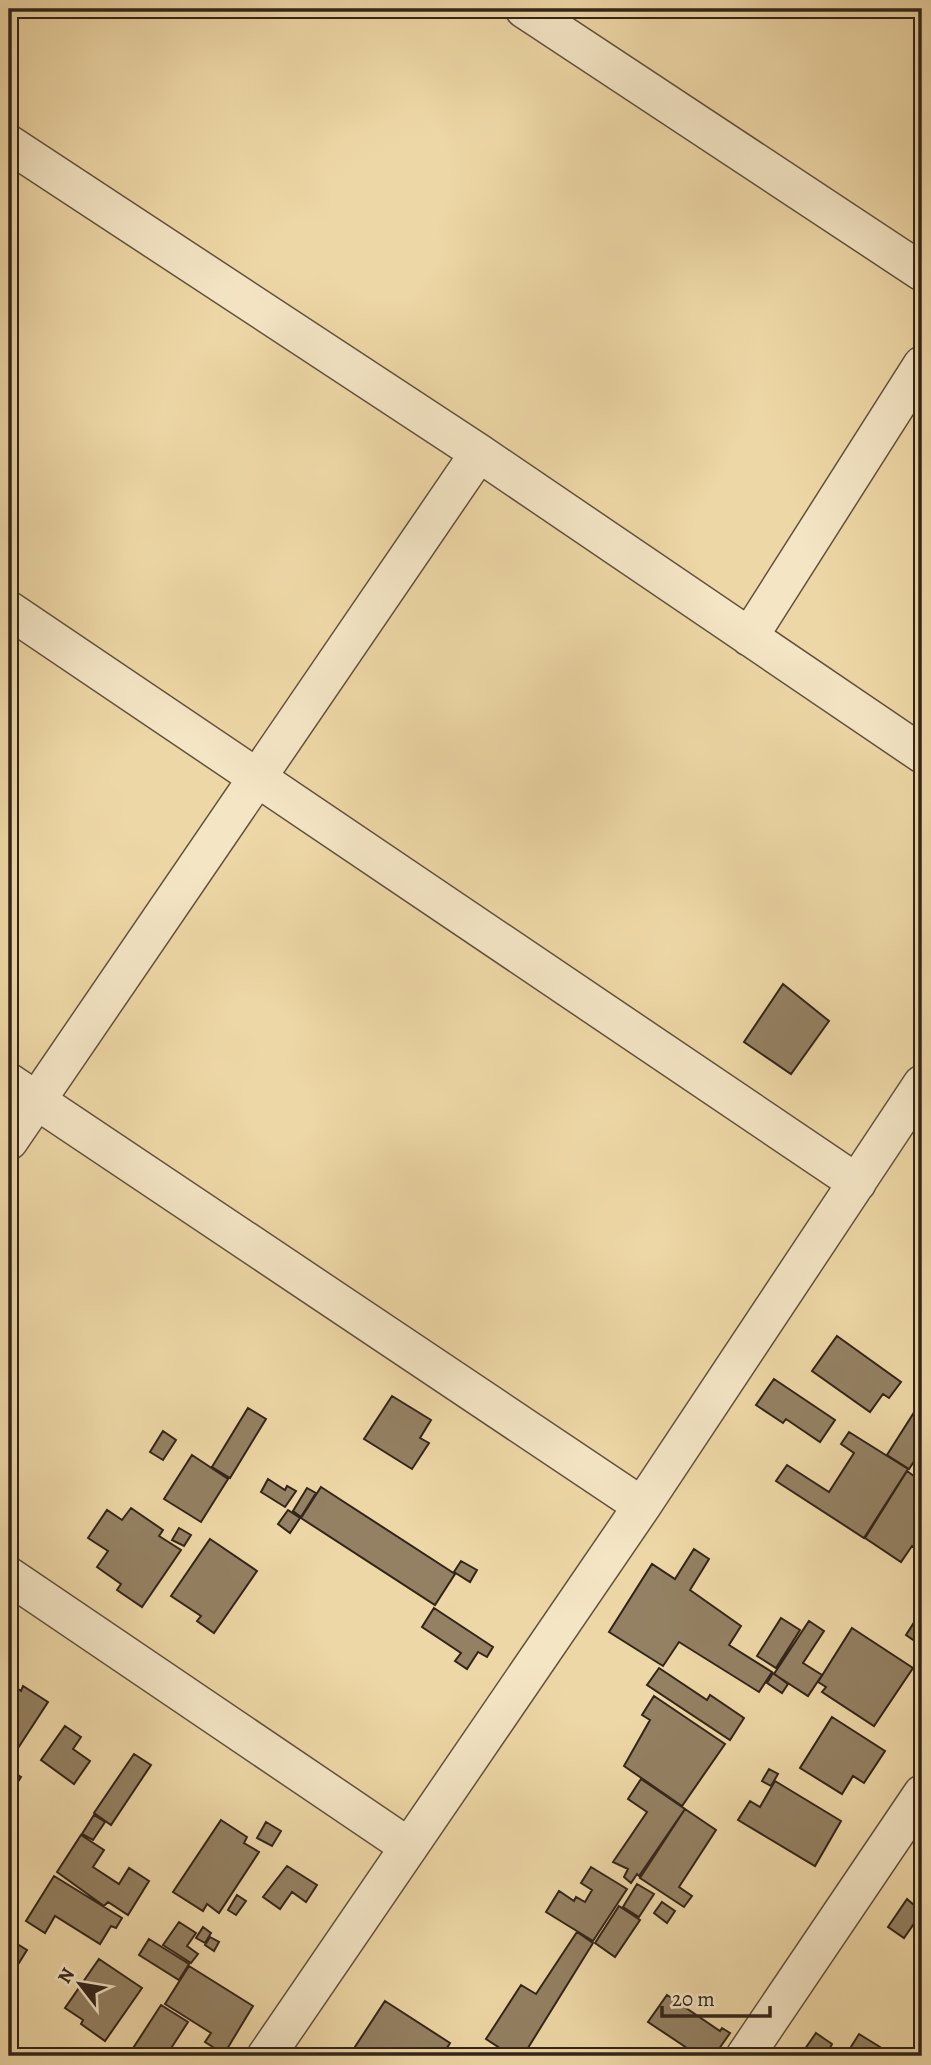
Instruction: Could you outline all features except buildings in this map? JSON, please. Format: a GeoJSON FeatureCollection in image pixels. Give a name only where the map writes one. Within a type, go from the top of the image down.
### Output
{"type":"FeatureCollection","features":[{"type":"Feature","properties":{"kind":"street"},"geometry":{"type":"LineString","coordinates":[[524,9],[922,272]]}},
{"type":"Feature","properties":{"kind":"street"},"geometry":{"type":"LineString","coordinates":[[9,144],[479,453],[922,754]]}},
{"type":"Feature","properties":{"kind":"street"},"geometry":{"type":"LineString","coordinates":[[749,637],[922,365]]}},
{"type":"Feature","properties":{"kind":"street"},"geometry":{"type":"LineString","coordinates":[[9,1141],[23,1092],[258,777],[479,453]]}},
{"type":"Feature","properties":{"kind":"street"},"geometry":{"type":"LineString","coordinates":[[9,610],[857,1183]]}},
{"type":"Feature","properties":{"kind":"street"},"geometry":{"type":"LineString","coordinates":[[266,2056],[642,1506],[922,1084]]}},
{"type":"Feature","properties":{"kind":"street"},"geometry":{"type":"LineString","coordinates":[[23,1092],[642,1506]]}},
{"type":"Feature","properties":{"kind":"street"},"geometry":{"type":"LineString","coordinates":[[9,1576],[409,1847]]}},
{"type":"Feature","properties":{"kind":"street"},"geometry":{"type":"LineString","coordinates":[[9,1591],[409,1847]]}},
{"type":"Feature","properties":{"kind":"street"},"geometry":{"type":"LineString","coordinates":[[745,2056],[922,1794]]}}]}
